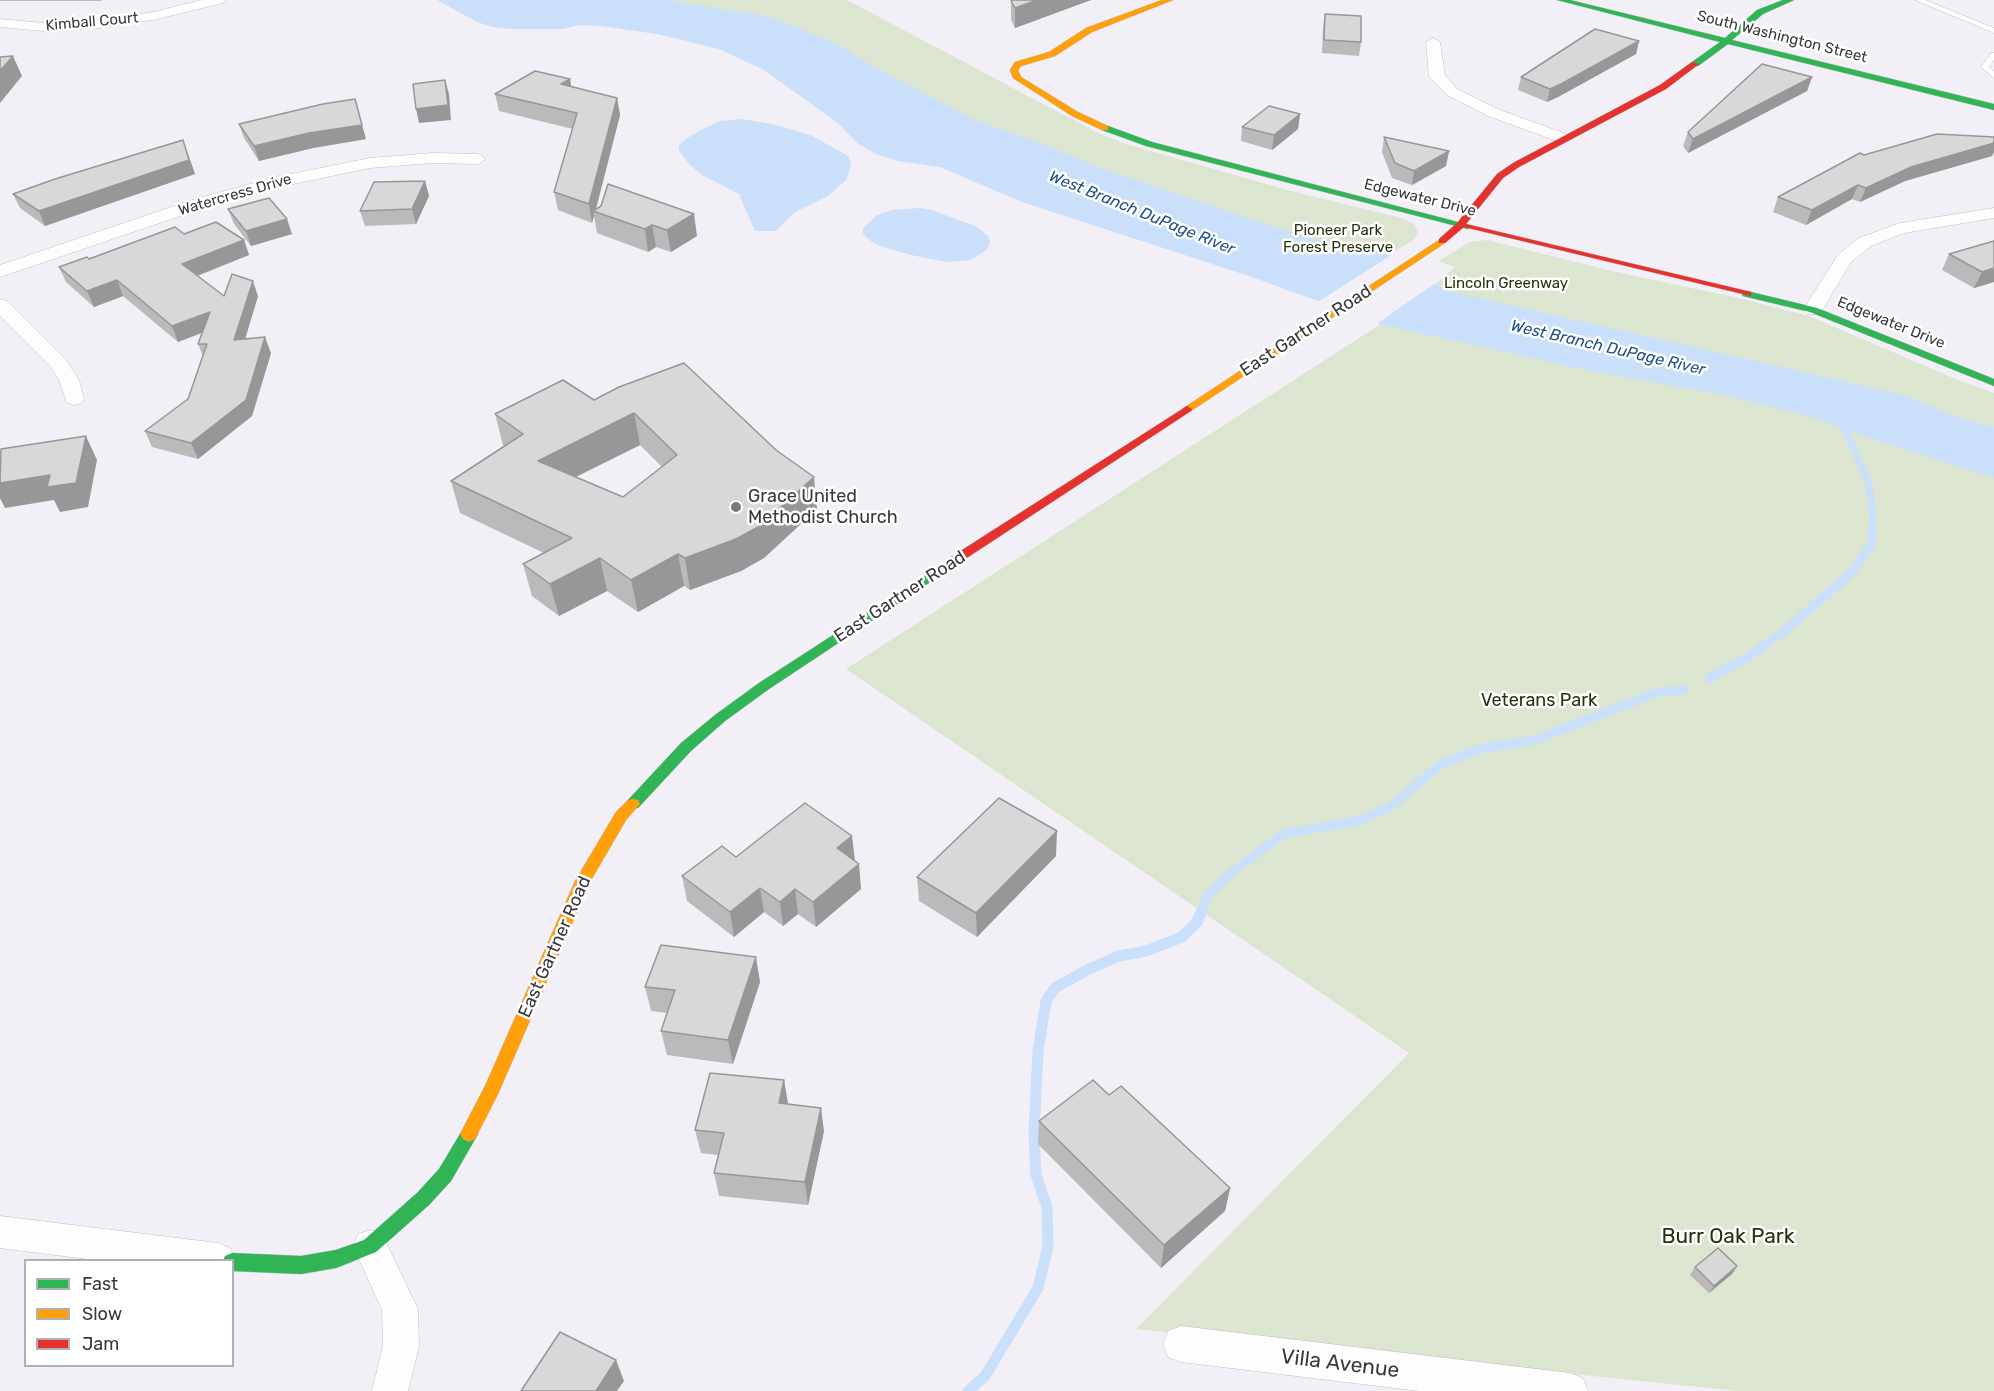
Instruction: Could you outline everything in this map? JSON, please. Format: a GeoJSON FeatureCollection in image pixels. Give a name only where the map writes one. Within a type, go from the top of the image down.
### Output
{"type":"FeatureCollection","features":[{"type":"Feature","properties":{"kind":"street","name":"Kimball Court"},"geometry":{"type":"LineString","coordinates":[[0,23],[44,27],[100,24],[153,16],[218,0]]}},
{"type":"Feature","properties":{"kind":"street","name":"Edgewater Drive"},"geometry":{"type":"LineString","coordinates":[[1169,0],[1089,30],[1052,54],[1018,64],[1014,70],[1017,78],[1075,114],[1149,144],[1460,225],[1813,310],[1994,383]]}},
{"type":"Feature","properties":{"kind":"street","name":"South Washington Street"},"geometry":{"type":"LineString","coordinates":[[1561,0],[1994,107]]}},
{"type":"Feature","properties":{"kind":"street","name":"East Gartner Road"},"geometry":{"type":"LineString","coordinates":[[234,1262],[301,1265],[336,1259],[370,1246],[423,1199],[445,1175],[464,1146],[492,1089],[583,881],[621,816],[686,747],[764,686],[1435,248],[1460,225],[1500,176],[1563,138],[1663,87],[1727,41],[1760,12],[1790,0]]}},
{"type":"Feature","properties":{"kind":"street"},"geometry":{"type":"LineString","coordinates":[[1433,42],[1437,76],[1452,92],[1494,113],[1563,138]]}},
{"type":"Feature","properties":{"kind":"street","name":"Watercress Drive"},"geometry":{"type":"LineString","coordinates":[[0,271],[198,204],[276,182],[370,163],[433,158],[478,159]]}},
{"type":"Feature","properties":{"kind":"street"},"geometry":{"type":"LineString","coordinates":[[1813,310],[1844,259],[1865,242],[1900,228],[1994,213]]}},
{"type":"Feature","properties":{"kind":"street"},"geometry":{"type":"LineString","coordinates":[[0,305],[59,364],[69,380],[74,399]]}},
{"type":"Feature","properties":{"kind":"street"},"geometry":{"type":"LineString","coordinates":[[0,1232],[210,1259]]}},
{"type":"Feature","properties":{"kind":"street"},"geometry":{"type":"LineString","coordinates":[[370,1246],[399,1309],[401,1346],[390,1391]]}},
{"type":"Feature","properties":{"kind":"street","name":"Villa Avenue"},"geometry":{"type":"LineString","coordinates":[[1181,1344],[1434,1383],[1570,1391]]}},
{"type":"Feature","properties":{"kind":"lane"},"geometry":{"type":"LineString","coordinates":[[1918,0],[1994,31]]}},
{"type":"Feature","properties":{"kind":"lane"},"geometry":{"type":"LineString","coordinates":[[1994,55],[1985,67],[1994,76]]}},
{"type":"Feature","properties":{"kind":"green space","name":"Pioneer Park Forest Preserve"},"geometry":{"type":"Polygon","coordinates":[[[478,0],[847,0],[1096,132],[1126,144],[1291,191],[1401,218],[1414,224],[1418,232],[1415,239],[1347,280],[778,45],[478,0]]]}},
{"type":"Feature","properties":{"kind":"green space","name":"Veterans Park"},"geometry":{"type":"Polygon","coordinates":[[[1487,240],[1809,316],[1958,380],[1994,393],[1994,1391],[1738,1391],[1136,1329],[1409,1053],[846,669],[1418,300],[1455,267],[1438,261],[1470,242],[1487,240]]]}},
{"type":"Feature","properties":{"kind":"water","name":"West Branch DuPage River"},"geometry":{"type":"Polygon","coordinates":[[[437,0],[667,0],[771,17],[837,44],[874,67],[975,120],[1034,140],[1098,167],[1298,235],[1340,244],[1384,244],[1387,252],[1407,270],[1449,291],[1904,395],[1954,416],[1994,427],[1994,478],[1811,417],[1728,396],[1590,371],[1383,325],[1252,277],[1022,202],[940,167],[898,161],[876,154],[857,143],[838,123],[764,70],[719,49],[657,34],[601,26],[579,25],[563,29],[492,27],[477,22],[437,0]]]}},
{"type":"Feature","properties":{"kind":"water"},"geometry":{"type":"Polygon","coordinates":[[[742,119],[772,124],[810,135],[843,153],[849,157],[851,165],[846,180],[828,196],[795,212],[776,231],[755,231],[739,194],[702,175],[689,164],[679,150],[679,145],[687,138],[703,129],[720,121],[742,119]]]}},
{"type":"Feature","properties":{"kind":"water"},"geometry":{"type":"Polygon","coordinates":[[[920,208],[932,210],[977,227],[988,236],[990,243],[987,250],[970,260],[946,262],[880,246],[863,234],[863,228],[877,215],[892,210],[920,208]]]}},
{"type":"Feature","properties":{"kind":"pier"},"geometry":{"type":"Polygon","coordinates":[[[1393,254],[1409,267],[1437,282],[1375,325],[1316,303],[1393,254]]]}},
{"type":"Feature","properties":{"kind":"building"},"geometry":{"type":"Polygon","coordinates":[[[1012,0],[1037,0],[1015,8],[1012,0]]]}},
{"type":"Feature","properties":{"kind":"building"},"geometry":{"type":"Polygon","coordinates":[[[1325,14],[1361,16],[1361,42],[1324,40],[1325,14]]]}},
{"type":"Feature","properties":{"kind":"building"},"geometry":{"type":"Polygon","coordinates":[[[1595,29],[1639,41],[1550,89],[1521,77],[1595,29]]]}},
{"type":"Feature","properties":{"kind":"building"},"geometry":{"type":"Polygon","coordinates":[[[13,56],[0,71],[0,57],[13,56]]]}},
{"type":"Feature","properties":{"kind":"building"},"geometry":{"type":"Polygon","coordinates":[[[1762,64],[1812,77],[1693,139],[1688,132],[1762,64]]]}},
{"type":"Feature","properties":{"kind":"building"},"geometry":{"type":"Polygon","coordinates":[[[535,71],[570,79],[561,84],[617,98],[589,204],[554,192],[577,113],[495,94],[535,71]]]}},
{"type":"Feature","properties":{"kind":"building"},"geometry":{"type":"Polygon","coordinates":[[[445,80],[448,105],[416,109],[413,84],[445,80]]]}},
{"type":"Feature","properties":{"kind":"building"},"geometry":{"type":"Polygon","coordinates":[[[355,99],[362,125],[309,133],[254,146],[239,124],[323,104],[355,99]]]}},
{"type":"Feature","properties":{"kind":"building"},"geometry":{"type":"Polygon","coordinates":[[[1269,106],[1300,114],[1274,135],[1242,127],[1269,106]]]}},
{"type":"Feature","properties":{"kind":"building"},"geometry":{"type":"Polygon","coordinates":[[[1937,134],[1994,137],[1994,143],[1911,167],[1866,188],[1858,185],[1812,210],[1778,197],[1860,153],[1864,155],[1937,134]]]}},
{"type":"Feature","properties":{"kind":"building"},"geometry":{"type":"Polygon","coordinates":[[[1384,137],[1449,151],[1414,171],[1395,163],[1384,137]]]}},
{"type":"Feature","properties":{"kind":"building"},"geometry":{"type":"Polygon","coordinates":[[[183,140],[189,160],[39,211],[13,194],[55,179],[183,140]]]}},
{"type":"Feature","properties":{"kind":"building"},"geometry":{"type":"Polygon","coordinates":[[[425,181],[412,209],[360,211],[374,182],[425,181]]]}},
{"type":"Feature","properties":{"kind":"building"},"geometry":{"type":"Polygon","coordinates":[[[608,184],[694,214],[667,230],[652,225],[645,229],[593,211],[601,206],[608,184]]]}},
{"type":"Feature","properties":{"kind":"building"},"geometry":{"type":"Polygon","coordinates":[[[269,198],[287,219],[246,231],[228,209],[269,198]]]}},
{"type":"Feature","properties":{"kind":"building"},"geometry":{"type":"Polygon","coordinates":[[[216,222],[244,240],[182,264],[224,296],[232,274],[253,281],[234,340],[265,337],[246,400],[191,443],[145,431],[188,399],[207,344],[198,344],[210,312],[172,326],[117,280],[87,291],[59,267],[87,257],[89,259],[175,227],[184,234],[216,222]]]}},
{"type":"Feature","properties":{"kind":"building"},"geometry":{"type":"Polygon","coordinates":[[[1994,241],[1994,268],[1982,272],[1949,254],[1994,241]]]}},
{"type":"Feature","properties":{"kind":"building","name":"Grace United Methodist Church"},"geometry":{"type":"Polygon","coordinates":[[[684,363],[776,450],[814,477],[760,526],[736,539],[685,558],[678,554],[631,580],[600,558],[550,584],[523,564],[572,538],[451,481],[523,434],[495,414],[563,380],[594,400],[619,387],[684,363]],[[634,413],[538,461],[623,497],[677,455],[634,413]]]}},
{"type":"Feature","properties":{"kind":"building"},"geometry":{"type":"Polygon","coordinates":[[[86,436],[76,483],[47,487],[50,475],[0,483],[1,449],[86,436]]]}},
{"type":"Feature","properties":{"kind":"building"},"geometry":{"type":"Polygon","coordinates":[[[999,798],[1057,831],[976,913],[917,877],[999,798]]]}},
{"type":"Feature","properties":{"kind":"building"},"geometry":{"type":"Polygon","coordinates":[[[805,803],[852,836],[837,848],[859,864],[813,902],[795,889],[780,902],[760,888],[730,912],[682,876],[722,846],[736,857],[805,803]]]}},
{"type":"Feature","properties":{"kind":"building"},"geometry":{"type":"Polygon","coordinates":[[[661,945],[756,957],[728,1040],[661,1031],[675,990],[645,987],[661,945]]]}},
{"type":"Feature","properties":{"kind":"building"},"geometry":{"type":"Polygon","coordinates":[[[710,1073],[784,1080],[779,1103],[821,1108],[805,1182],[714,1173],[724,1133],[695,1130],[710,1073]]]}},
{"type":"Feature","properties":{"kind":"building"},"geometry":{"type":"Polygon","coordinates":[[[1093,1080],[1109,1095],[1121,1086],[1230,1188],[1164,1245],[1039,1121],[1093,1080]]]}},
{"type":"Feature","properties":{"kind":"building"},"geometry":{"type":"Polygon","coordinates":[[[1718,1248],[1737,1266],[1714,1286],[1695,1267],[1718,1248]]]}},
{"type":"Feature","properties":{"kind":"building"},"geometry":{"type":"Polygon","coordinates":[[[560,1332],[616,1360],[596,1391],[521,1391],[560,1332]]]}},
{"type":"Feature","properties":{"kind":"waterway"},"geometry":{"type":"LineString","coordinates":[[1839,422],[1845,429],[1868,481],[1873,515],[1872,531]]}},
{"type":"Feature","properties":{"kind":"waterway"},"geometry":{"type":"LineString","coordinates":[[1709,678],[1746,658],[1786,630],[1852,572],[1872,543],[1872,531]]}},
{"type":"Feature","properties":{"kind":"waterway"},"geometry":{"type":"LineString","coordinates":[[1202,909],[1208,895],[1226,877],[1283,834],[1359,821],[1390,807],[1440,765],[1479,749],[1535,740],[1658,692],[1683,690]]}},
{"type":"Feature","properties":{"kind":"waterway"},"geometry":{"type":"LineString","coordinates":[[968,1391],[985,1376],[1038,1288],[1048,1246],[1047,1207],[1036,1175],[1034,1133],[1038,1051],[1046,1001],[1055,988],[1087,970],[1119,956],[1146,951],[1182,937],[1197,922],[1203,908]]}},
{"type":"Feature","properties":{"kind":"traffic: fast"},"geometry":{"type":"LineString","coordinates":[[1561,0],[1994,107]]}},
{"type":"Feature","properties":{"kind":"traffic: fast"},"geometry":{"type":"LineString","coordinates":[[1695,64],[1741,30],[1760,12],[1790,0]]}},
{"type":"Feature","properties":{"kind":"traffic: fast"},"geometry":{"type":"LineString","coordinates":[[1105,128],[1149,144],[1468,226]]}},
{"type":"Feature","properties":{"kind":"traffic: fast"},"geometry":{"type":"LineString","coordinates":[[1747,294],[1813,310],[1994,383]]}},
{"type":"Feature","properties":{"kind":"traffic: fast"},"geometry":{"type":"LineString","coordinates":[[633,804],[686,747],[720,718],[764,686],[952,562]]}},
{"type":"Feature","properties":{"kind":"traffic: fast"},"geometry":{"type":"LineString","coordinates":[[234,1262],[301,1265],[336,1259],[370,1246],[423,1199],[445,1175],[469,1134]]}},
{"type":"Feature","properties":{"kind":"traffic: slow"},"geometry":{"type":"LineString","coordinates":[[1105,128],[1075,114],[1017,78],[1014,70],[1018,64],[1052,54],[1089,30],[1169,0]]}},
{"type":"Feature","properties":{"kind":"traffic: slow"},"geometry":{"type":"LineString","coordinates":[[1187,409],[1442,241]]}},
{"type":"Feature","properties":{"kind":"traffic: slow"},"geometry":{"type":"LineString","coordinates":[[469,1134],[492,1089],[583,881],[621,816],[633,804]]}},
{"type":"Feature","properties":{"kind":"traffic: jam"},"geometry":{"type":"LineString","coordinates":[[1442,241],[1460,225],[1500,176],[1516,165],[1663,87],[1695,64]]}},
{"type":"Feature","properties":{"kind":"traffic: jam"},"geometry":{"type":"LineString","coordinates":[[1468,226],[1747,294]]}},
{"type":"Feature","properties":{"kind":"traffic: jam"},"geometry":{"type":"LineString","coordinates":[[952,562],[1187,409]]}},
{"type":"Feature","properties":{"kind":"place","name":"Grace United Methodist Church"},"geometry":{"type":"Point","coordinates":[736,507]}},
{"type":"Feature","properties":{"kind":"park label","name":"Lincoln Greenway"},"geometry":{"type":"Point","coordinates":[1506,284]}},
{"type":"Feature","properties":{"kind":"park label","name":"Burr Oak Park"},"geometry":{"type":"Point","coordinates":[1728,1237]}}]}
